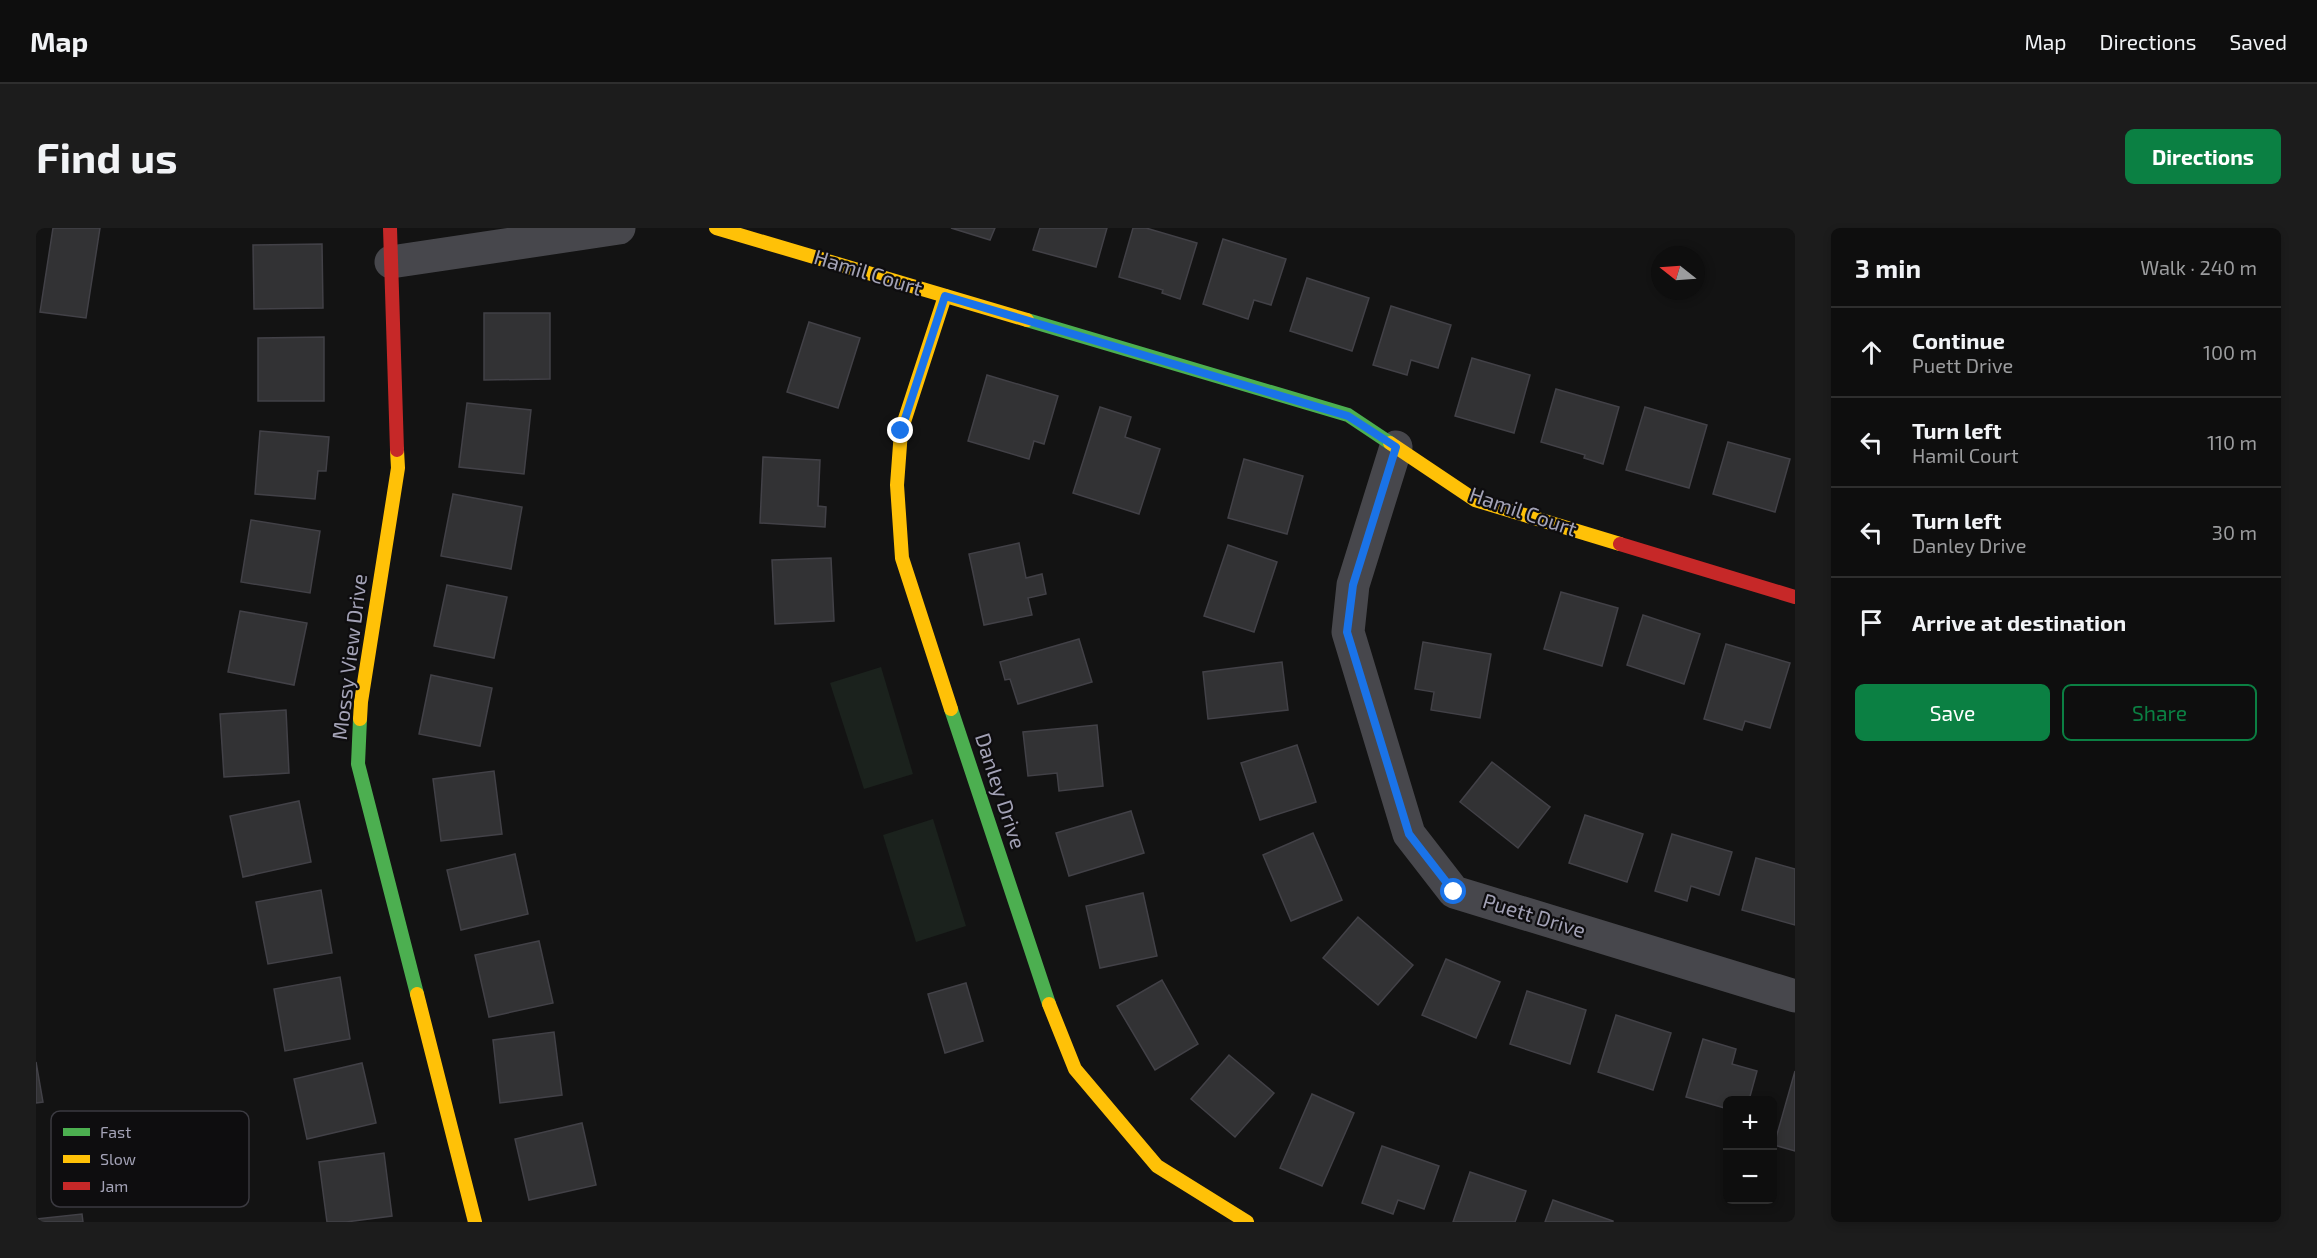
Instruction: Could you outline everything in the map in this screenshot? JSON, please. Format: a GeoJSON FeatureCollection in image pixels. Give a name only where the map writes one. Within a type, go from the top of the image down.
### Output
{"type":"FeatureCollection","features":[{"type":"Feature","properties":{"kind":"street","name":"Mossy View Drive"},"geometry":{"type":"LineString","coordinates":[[390,228],[398,468],[362,702],[358,764],[475,1222]]}},
{"type":"Feature","properties":{"kind":"street"},"geometry":{"type":"LineString","coordinates":[[391,262],[619,228]]}},
{"type":"Feature","properties":{"kind":"street","name":"Hamil Court"},"geometry":{"type":"LineString","coordinates":[[716,228],[1348,416],[1475,500],[1795,597]]}},
{"type":"Feature","properties":{"kind":"street","name":"Danley Drive"},"geometry":{"type":"LineString","coordinates":[[945,296],[901,431],[897,485],[902,558],[1044,994],[1075,1070],[1157,1167],[1247,1222]]}},
{"type":"Feature","properties":{"kind":"street","name":"Puett Drive"},"geometry":{"type":"LineString","coordinates":[[1396,447],[1353,585],[1347,632],[1409,834],[1454,892],[1795,996]]}},
{"type":"Feature","properties":{"kind":"shaded area"},"geometry":{"type":"Polygon","coordinates":[[[881,667],[913,774],[864,789],[830,683],[881,667]]]}},
{"type":"Feature","properties":{"kind":"shaded area"},"geometry":{"type":"Polygon","coordinates":[[[933,819],[966,926],[916,942],[883,835],[933,819]]]}},
{"type":"Feature","properties":{"kind":"building"},"geometry":{"type":"Polygon","coordinates":[[[53,228],[100,228],[86,318],[40,312],[53,228]]]}},
{"type":"Feature","properties":{"kind":"building"},"geometry":{"type":"Polygon","coordinates":[[[951,228],[995,228],[990,240],[951,228]]]}},
{"type":"Feature","properties":{"kind":"building"},"geometry":{"type":"Polygon","coordinates":[[[1040,228],[1107,228],[1096,267],[1033,250],[1040,228]]]}},
{"type":"Feature","properties":{"kind":"building"},"geometry":{"type":"Polygon","coordinates":[[[1133,228],[1146,228],[1197,243],[1180,299],[1162,293],[1163,290],[1119,277],[1133,228]]]}},
{"type":"Feature","properties":{"kind":"building"},"geometry":{"type":"Polygon","coordinates":[[[1223,239],[1286,259],[1271,305],[1254,300],[1248,319],[1203,304],[1223,239]]]}},
{"type":"Feature","properties":{"kind":"building"},"geometry":{"type":"Polygon","coordinates":[[[322,244],[323,308],[254,309],[253,245],[322,244]]]}},
{"type":"Feature","properties":{"kind":"building"},"geometry":{"type":"Polygon","coordinates":[[[1307,278],[1369,298],[1352,351],[1290,331],[1307,278]]]}},
{"type":"Feature","properties":{"kind":"building"},"geometry":{"type":"Polygon","coordinates":[[[1391,306],[1451,325],[1438,368],[1411,360],[1407,375],[1373,365],[1391,306]]]}},
{"type":"Feature","properties":{"kind":"building"},"geometry":{"type":"Polygon","coordinates":[[[484,313],[550,313],[550,379],[484,380],[484,313]]]}},
{"type":"Feature","properties":{"kind":"building"},"geometry":{"type":"Polygon","coordinates":[[[809,322],[860,338],[838,408],[787,392],[809,322]]]}},
{"type":"Feature","properties":{"kind":"building"},"geometry":{"type":"Polygon","coordinates":[[[324,337],[324,401],[258,401],[258,338],[324,337]]]}},
{"type":"Feature","properties":{"kind":"building"},"geometry":{"type":"Polygon","coordinates":[[[1472,358],[1530,375],[1514,433],[1455,416],[1472,358]]]}},
{"type":"Feature","properties":{"kind":"building"},"geometry":{"type":"Polygon","coordinates":[[[987,375],[1058,396],[1044,444],[1034,441],[1029,459],[968,441],[987,375]]]}},
{"type":"Feature","properties":{"kind":"building"},"geometry":{"type":"Polygon","coordinates":[[[1556,389],[1619,407],[1603,464],[1584,458],[1585,455],[1541,442],[1556,389]]]}},
{"type":"Feature","properties":{"kind":"building"},"geometry":{"type":"Polygon","coordinates":[[[467,403],[531,410],[524,474],[459,467],[467,403]]]}},
{"type":"Feature","properties":{"kind":"building"},"geometry":{"type":"Polygon","coordinates":[[[1100,407],[1131,417],[1125,437],[1160,449],[1139,514],[1073,493],[1100,407]]]}},
{"type":"Feature","properties":{"kind":"building"},"geometry":{"type":"Polygon","coordinates":[[[1645,407],[1707,425],[1689,488],[1626,470],[1645,407]]]}},
{"type":"Feature","properties":{"kind":"building"},"geometry":{"type":"Polygon","coordinates":[[[260,431],[329,437],[326,471],[318,471],[315,499],[255,494],[260,431]]]}},
{"type":"Feature","properties":{"kind":"building"},"geometry":{"type":"Polygon","coordinates":[[[1728,442],[1790,459],[1775,512],[1713,494],[1728,442]]]}},
{"type":"Feature","properties":{"kind":"building"},"geometry":{"type":"Polygon","coordinates":[[[763,457],[820,460],[818,506],[826,507],[825,527],[760,523],[763,457]]]}},
{"type":"Feature","properties":{"kind":"building"},"geometry":{"type":"Polygon","coordinates":[[[1244,459],[1303,476],[1287,534],[1228,518],[1244,459]]]}},
{"type":"Feature","properties":{"kind":"building"},"geometry":{"type":"Polygon","coordinates":[[[453,494],[522,507],[511,569],[441,556],[453,494]]]}},
{"type":"Feature","properties":{"kind":"building"},"geometry":{"type":"Polygon","coordinates":[[[251,520],[320,531],[310,593],[241,582],[251,520]]]}},
{"type":"Feature","properties":{"kind":"building"},"geometry":{"type":"Polygon","coordinates":[[[1019,543],[1026,578],[1042,574],[1046,594],[1028,598],[1032,615],[984,625],[969,554],[1019,543]]]}},
{"type":"Feature","properties":{"kind":"building"},"geometry":{"type":"Polygon","coordinates":[[[1228,545],[1277,562],[1254,632],[1204,616],[1228,545]]]}},
{"type":"Feature","properties":{"kind":"building"},"geometry":{"type":"Polygon","coordinates":[[[831,558],[834,621],[775,624],[772,560],[831,558]]]}},
{"type":"Feature","properties":{"kind":"building"},"geometry":{"type":"Polygon","coordinates":[[[447,585],[507,597],[494,658],[434,646],[447,585]]]}},
{"type":"Feature","properties":{"kind":"building"},"geometry":{"type":"Polygon","coordinates":[[[1561,592],[1618,608],[1602,666],[1544,649],[1561,592]]]}},
{"type":"Feature","properties":{"kind":"building"},"geometry":{"type":"Polygon","coordinates":[[[240,611],[307,623],[294,685],[228,672],[240,611]]]}},
{"type":"Feature","properties":{"kind":"building"},"geometry":{"type":"Polygon","coordinates":[[[1643,615],[1700,634],[1684,684],[1627,665],[1643,615]]]}},
{"type":"Feature","properties":{"kind":"building"},"geometry":{"type":"Polygon","coordinates":[[[1079,639],[1092,682],[1018,704],[1010,679],[1005,680],[1000,662],[1079,639]]]}},
{"type":"Feature","properties":{"kind":"building"},"geometry":{"type":"Polygon","coordinates":[[[1423,642],[1491,654],[1480,718],[1431,710],[1434,692],[1415,689],[1423,642]]]}},
{"type":"Feature","properties":{"kind":"building"},"geometry":{"type":"Polygon","coordinates":[[[1726,644],[1790,663],[1770,728],[1745,721],[1742,730],[1704,719],[1726,644]]]}},
{"type":"Feature","properties":{"kind":"building"},"geometry":{"type":"Polygon","coordinates":[[[1282,662],[1288,710],[1208,719],[1203,672],[1282,662]]]}},
{"type":"Feature","properties":{"kind":"building"},"geometry":{"type":"Polygon","coordinates":[[[431,675],[492,688],[480,746],[419,734],[431,675]]]}},
{"type":"Feature","properties":{"kind":"building"},"geometry":{"type":"Polygon","coordinates":[[[286,710],[289,773],[224,777],[220,714],[286,710]]]}},
{"type":"Feature","properties":{"kind":"building"},"geometry":{"type":"Polygon","coordinates":[[[1097,725],[1103,786],[1059,791],[1057,773],[1028,776],[1023,732],[1097,725]]]}},
{"type":"Feature","properties":{"kind":"building"},"geometry":{"type":"Polygon","coordinates":[[[1297,745],[1316,802],[1260,820],[1241,763],[1297,745]]]}},
{"type":"Feature","properties":{"kind":"building"},"geometry":{"type":"Polygon","coordinates":[[[1492,762],[1550,807],[1518,848],[1460,802],[1492,762]]]}},
{"type":"Feature","properties":{"kind":"building"},"geometry":{"type":"Polygon","coordinates":[[[494,771],[502,834],[441,841],[433,779],[494,771]]]}},
{"type":"Feature","properties":{"kind":"building"},"geometry":{"type":"Polygon","coordinates":[[[299,801],[311,862],[243,877],[230,816],[299,801]]]}},
{"type":"Feature","properties":{"kind":"building"},"geometry":{"type":"Polygon","coordinates":[[[1131,811],[1144,853],[1069,876],[1056,833],[1131,811]]]}},
{"type":"Feature","properties":{"kind":"building"},"geometry":{"type":"Polygon","coordinates":[[[1585,815],[1643,834],[1627,882],[1569,863],[1585,815]]]}},
{"type":"Feature","properties":{"kind":"building"},"geometry":{"type":"Polygon","coordinates":[[[1313,833],[1342,900],[1291,921],[1263,855],[1313,833]]]}},
{"type":"Feature","properties":{"kind":"building"},"geometry":{"type":"Polygon","coordinates":[[[1672,834],[1732,852],[1719,895],[1691,886],[1687,901],[1655,891],[1672,834]]]}},
{"type":"Feature","properties":{"kind":"building"},"geometry":{"type":"Polygon","coordinates":[[[515,854],[528,914],[461,930],[447,870],[515,854]]]}},
{"type":"Feature","properties":{"kind":"building"},"geometry":{"type":"Polygon","coordinates":[[[1756,858],[1795,869],[1795,925],[1742,910],[1756,858]]]}},
{"type":"Feature","properties":{"kind":"building"},"geometry":{"type":"Polygon","coordinates":[[[321,890],[332,953],[268,964],[256,902],[321,890]]]}},
{"type":"Feature","properties":{"kind":"building"},"geometry":{"type":"Polygon","coordinates":[[[1143,893],[1157,956],[1100,968],[1086,906],[1143,893]]]}},
{"type":"Feature","properties":{"kind":"building"},"geometry":{"type":"Polygon","coordinates":[[[1358,917],[1413,965],[1378,1005],[1323,958],[1358,917]]]}},
{"type":"Feature","properties":{"kind":"building"},"geometry":{"type":"Polygon","coordinates":[[[539,941],[553,1003],[489,1017],[475,955],[539,941]]]}},
{"type":"Feature","properties":{"kind":"building"},"geometry":{"type":"Polygon","coordinates":[[[1446,959],[1500,982],[1476,1038],[1422,1015],[1446,959]]]}},
{"type":"Feature","properties":{"kind":"building"},"geometry":{"type":"Polygon","coordinates":[[[340,977],[350,1039],[285,1051],[274,989],[340,977]]]}},
{"type":"Feature","properties":{"kind":"building"},"geometry":{"type":"Polygon","coordinates":[[[1162,980],[1198,1044],[1155,1070],[1117,1006],[1162,980]]]}},
{"type":"Feature","properties":{"kind":"building"},"geometry":{"type":"Polygon","coordinates":[[[966,983],[983,1041],[945,1053],[928,994],[966,983]]]}},
{"type":"Feature","properties":{"kind":"building"},"geometry":{"type":"Polygon","coordinates":[[[1527,991],[1586,1010],[1570,1064],[1510,1044],[1527,991]]]}},
{"type":"Feature","properties":{"kind":"building"},"geometry":{"type":"Polygon","coordinates":[[[1616,1015],[1671,1033],[1653,1090],[1598,1072],[1616,1015]]]}},
{"type":"Feature","properties":{"kind":"building"},"geometry":{"type":"Polygon","coordinates":[[[554,1032],[562,1095],[500,1103],[493,1040],[554,1032]]]}},
{"type":"Feature","properties":{"kind":"building"},"geometry":{"type":"Polygon","coordinates":[[[1703,1039],[1736,1049],[1732,1064],[1757,1071],[1750,1096],[1723,1096],[1723,1108],[1686,1097],[1703,1039]]]}},
{"type":"Feature","properties":{"kind":"building"},"geometry":{"type":"Polygon","coordinates":[[[1229,1055],[1274,1093],[1235,1137],[1191,1099],[1229,1055]]]}},
{"type":"Feature","properties":{"kind":"building"},"geometry":{"type":"Polygon","coordinates":[[[36,1062],[43,1102],[36,1103],[36,1062]]]}},
{"type":"Feature","properties":{"kind":"building"},"geometry":{"type":"Polygon","coordinates":[[[362,1063],[376,1123],[307,1139],[294,1079],[362,1063]]]}},
{"type":"Feature","properties":{"kind":"building"},"geometry":{"type":"Polygon","coordinates":[[[1795,1071],[1795,1151],[1777,1146],[1777,1134],[1795,1071]]]}},
{"type":"Feature","properties":{"kind":"building"},"geometry":{"type":"Polygon","coordinates":[[[1312,1094],[1354,1113],[1322,1186],[1280,1168],[1312,1094]]]}},
{"type":"Feature","properties":{"kind":"building"},"geometry":{"type":"Polygon","coordinates":[[[582,1123],[596,1185],[529,1200],[515,1139],[582,1123]]]}},
{"type":"Feature","properties":{"kind":"building"},"geometry":{"type":"Polygon","coordinates":[[[1382,1146],[1439,1166],[1424,1209],[1398,1200],[1393,1214],[1362,1203],[1382,1146]]]}},
{"type":"Feature","properties":{"kind":"building"},"geometry":{"type":"Polygon","coordinates":[[[384,1153],[392,1216],[327,1222],[319,1162],[384,1153]]]}},
{"type":"Feature","properties":{"kind":"building"},"geometry":{"type":"Polygon","coordinates":[[[1470,1172],[1526,1191],[1515,1222],[1453,1222],[1470,1172]]]}},
{"type":"Feature","properties":{"kind":"building"},"geometry":{"type":"Polygon","coordinates":[[[1553,1200],[1613,1221],[1613,1222],[1545,1222],[1553,1200]]]}},
{"type":"Feature","properties":{"kind":"building"},"geometry":{"type":"Polygon","coordinates":[[[82,1214],[83,1222],[36,1222],[36,1219],[82,1214]]]}},
{"type":"Feature","properties":{"kind":"traffic: fast"},"geometry":{"type":"LineString","coordinates":[[1027,320],[1348,415],[1390,443]]}},
{"type":"Feature","properties":{"kind":"traffic: fast"},"geometry":{"type":"LineString","coordinates":[[951,709],[1049,1004]]}},
{"type":"Feature","properties":{"kind":"traffic: fast"},"geometry":{"type":"LineString","coordinates":[[360,719],[358,764],[417,994]]}},
{"type":"Feature","properties":{"kind":"traffic: slow"},"geometry":{"type":"LineString","coordinates":[[716,228],[1027,320]]}},
{"type":"Feature","properties":{"kind":"traffic: slow"},"geometry":{"type":"LineString","coordinates":[[945,296],[901,431],[897,485],[902,558],[951,709]]}},
{"type":"Feature","properties":{"kind":"traffic: slow"},"geometry":{"type":"LineString","coordinates":[[1390,443],[1475,500],[1620,544]]}},
{"type":"Feature","properties":{"kind":"traffic: slow"},"geometry":{"type":"LineString","coordinates":[[360,719],[398,468],[397,450]]}},
{"type":"Feature","properties":{"kind":"traffic: slow"},"geometry":{"type":"LineString","coordinates":[[417,994],[475,1222]]}},
{"type":"Feature","properties":{"kind":"traffic: slow"},"geometry":{"type":"LineString","coordinates":[[1049,1004],[1075,1069],[1157,1166],[1247,1222]]}},
{"type":"Feature","properties":{"kind":"traffic: jam"},"geometry":{"type":"LineString","coordinates":[[390,228],[397,450]]}},
{"type":"Feature","properties":{"kind":"traffic: jam"},"geometry":{"type":"LineString","coordinates":[[1620,544],[1795,597]]}},
{"type":"Feature","properties":{"kind":"route"},"geometry":{"type":"LineString","coordinates":[[901,431],[945,296],[1348,416],[1396,447],[1353,585],[1347,632],[1409,834],[1454,892]]}}]}
